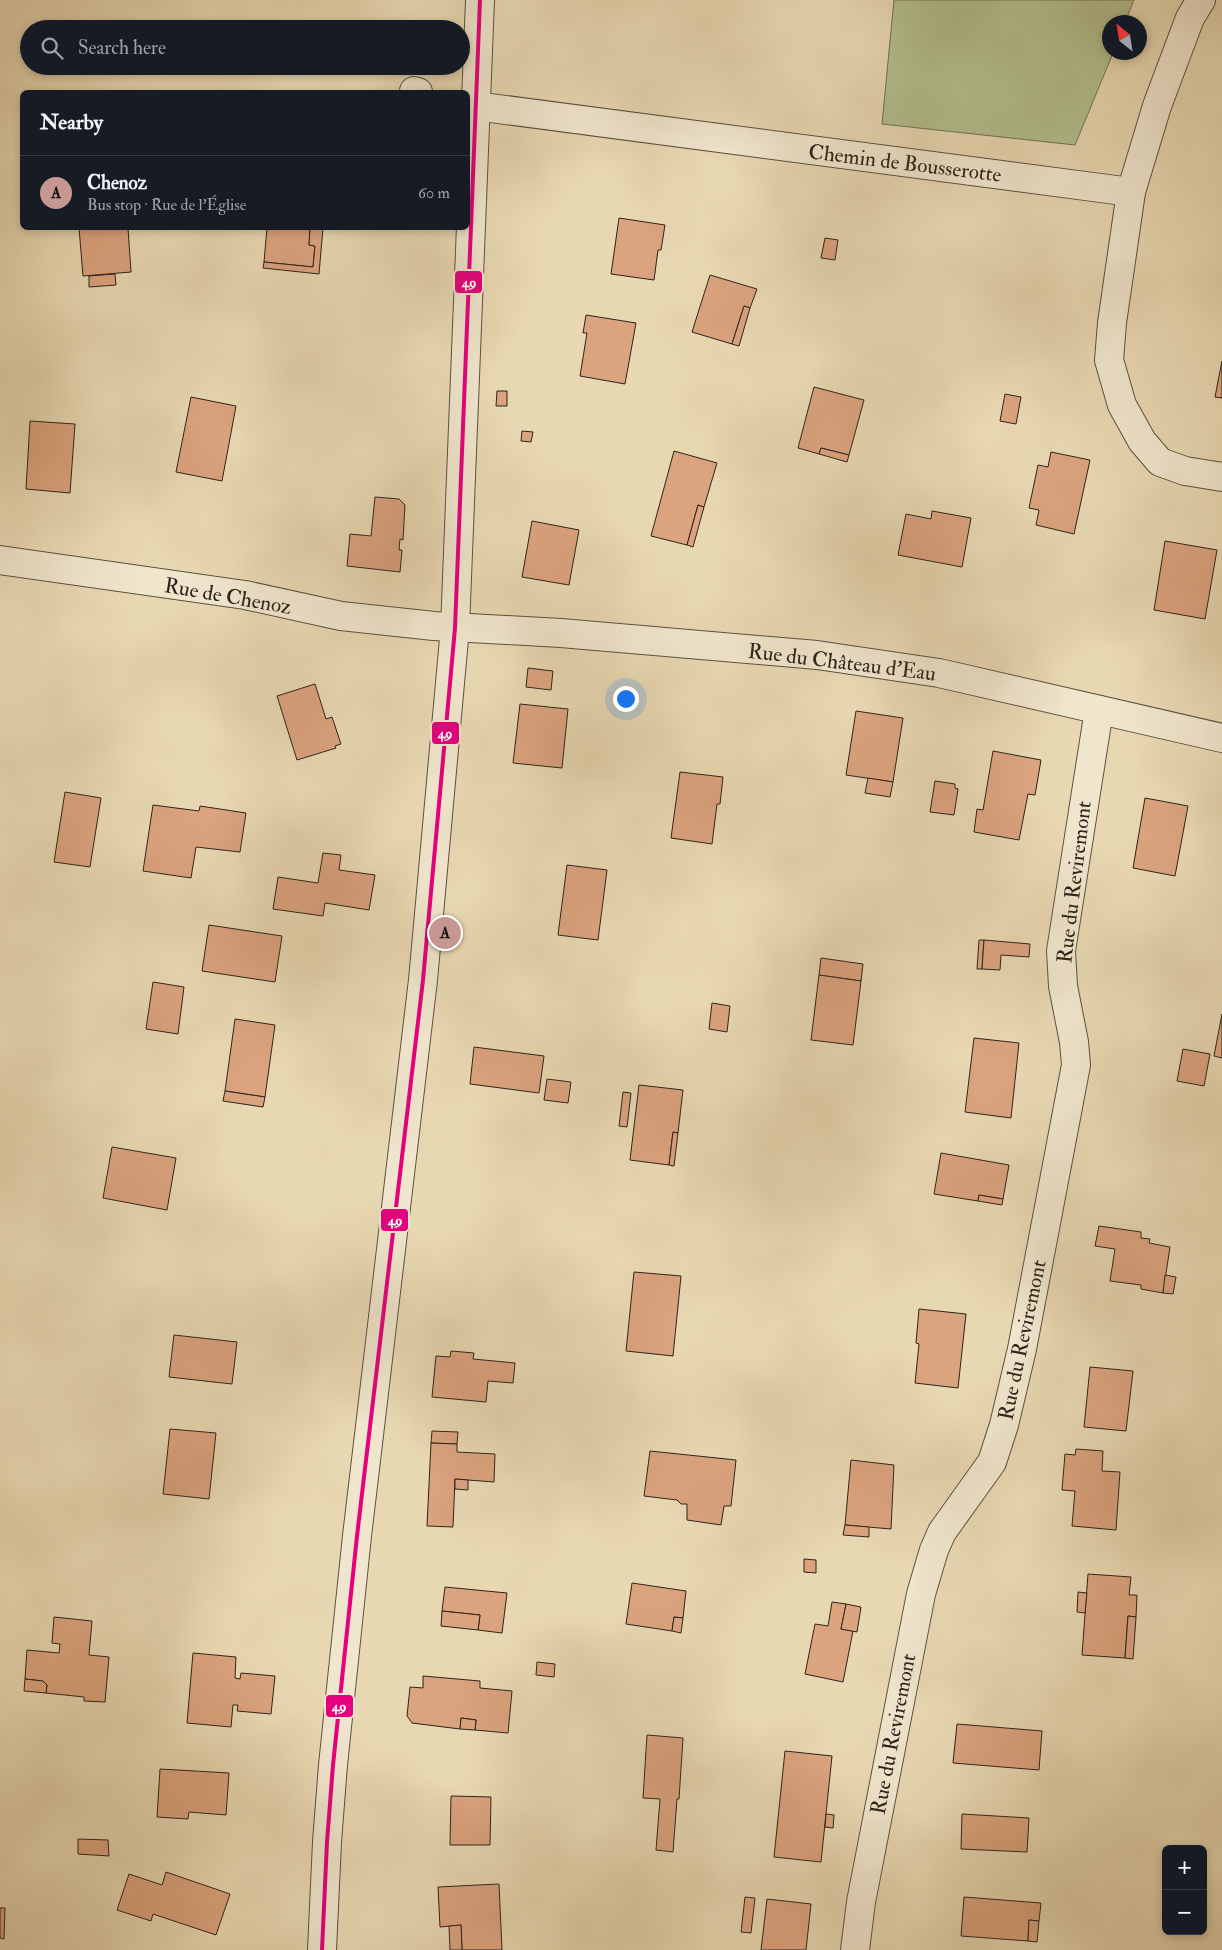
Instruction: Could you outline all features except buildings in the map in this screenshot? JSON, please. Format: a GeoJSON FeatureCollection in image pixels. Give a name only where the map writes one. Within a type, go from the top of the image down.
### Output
{"type":"FeatureCollection","features":[{"type":"Feature","properties":{"kind":"street"},"geometry":{"type":"LineString","coordinates":[[470,167],[472,106],[480,0]]}},
{"type":"Feature","properties":{"kind":"street"},"geometry":{"type":"LineString","coordinates":[[1201,0],[1190,18],[1157,106],[1131,192],[1108,360],[1122,405],[1142,441],[1160,462],[1185,471],[1222,477]]}},
{"type":"Feature","properties":{"kind":"street","name":"Chemin de Bousserotte"},"geometry":{"type":"LineString","coordinates":[[472,106],[1131,192]]}},
{"type":"Feature","properties":{"kind":"street"},"geometry":{"type":"LineString","coordinates":[[322,1950],[327,1842],[334,1755],[357,1536],[423,980],[455,628],[468,230]]}},
{"type":"Feature","properties":{"kind":"street","name":"Rue de Chenoz"},"geometry":{"type":"LineString","coordinates":[[0,560],[245,596],[334,615],[455,628]]}},
{"type":"Feature","properties":{"kind":"street","name":"Rue du Château d'Eau"},"geometry":{"type":"LineString","coordinates":[[455,628],[561,633],[817,655],[939,673],[1222,738]]}},
{"type":"Feature","properties":{"kind":"street","name":"Rue du Reviremont"},"geometry":{"type":"LineString","coordinates":[[855,1950],[861,1902],[921,1594],[934,1550],[942,1532],[992,1462],[1004,1425],[1022,1349],[1076,1065],[1074,1042],[1063,986],[1061,951],[1099,710]]}},
{"type":"Feature","properties":{"kind":"green space"},"geometry":{"type":"Polygon","coordinates":[[[894,0],[1134,0],[1128,15],[1102,15],[1102,60],[1110,60],[1075,145],[882,124],[894,0]]]}},
{"type":"Feature","properties":{"kind":"transit line","name":"49"},"geometry":{"type":"LineString","coordinates":[[322,1950],[333,1765],[357,1536],[423,980],[455,628],[480,0]]}},
{"type":"Feature","properties":{"kind":"place","name":"Chenoz"},"geometry":{"type":"Point","coordinates":[445,933]}}]}
